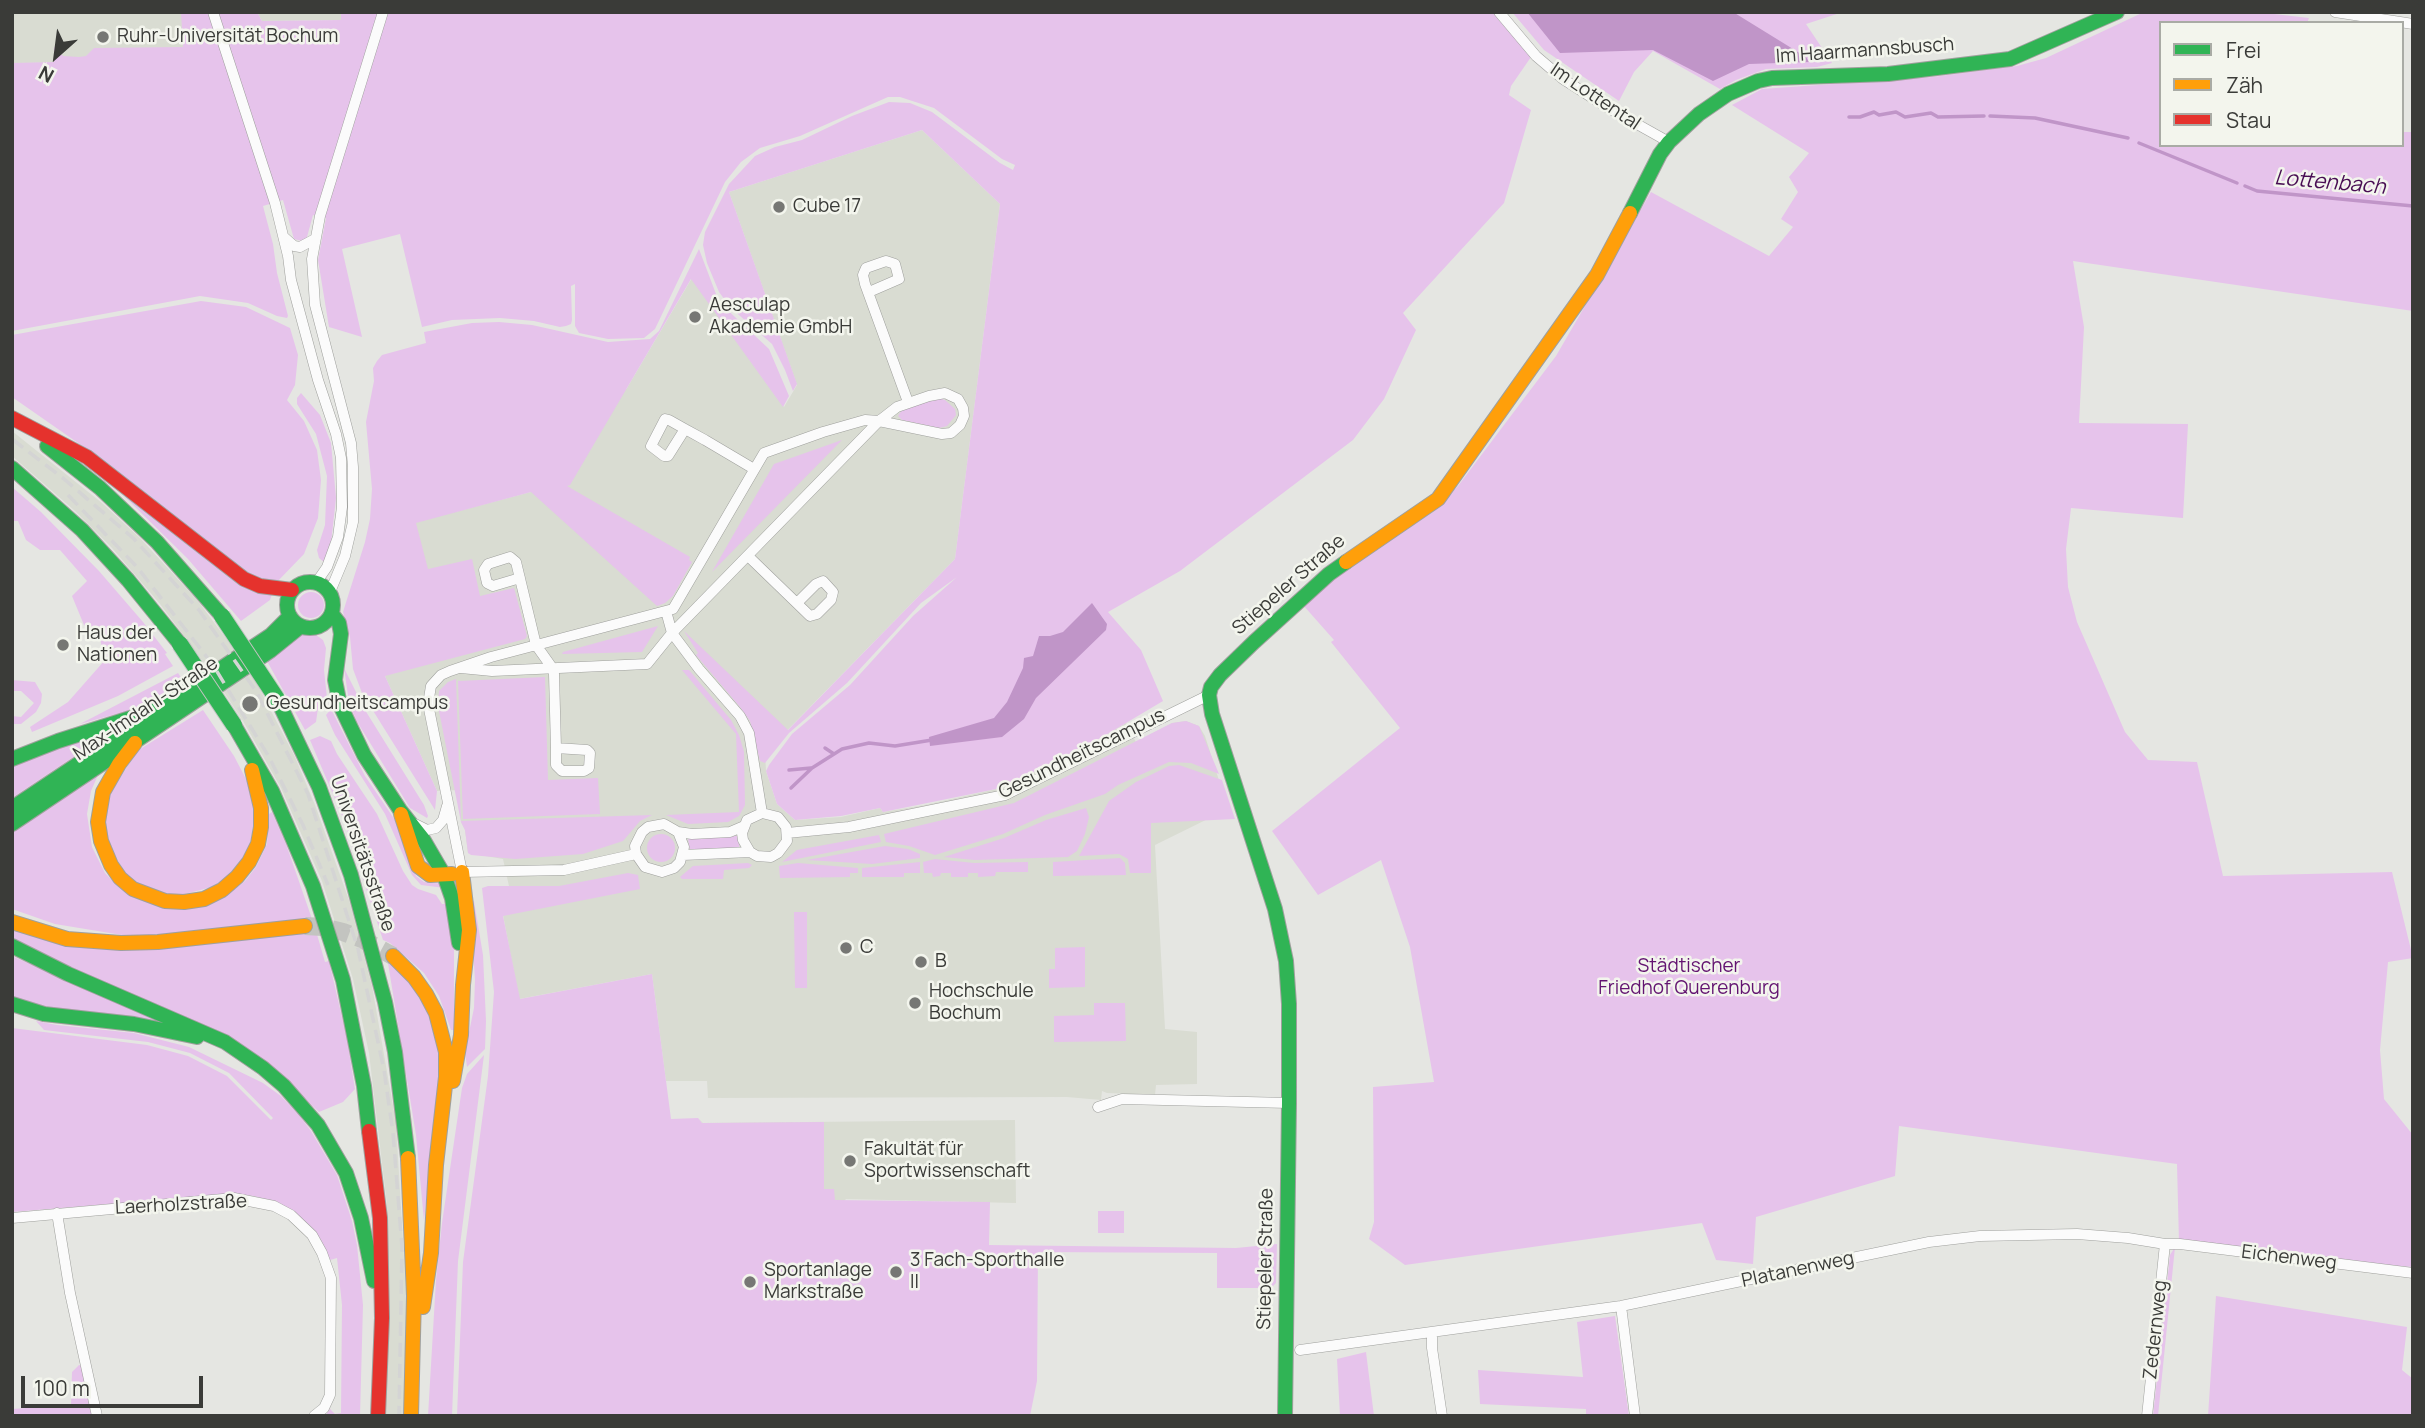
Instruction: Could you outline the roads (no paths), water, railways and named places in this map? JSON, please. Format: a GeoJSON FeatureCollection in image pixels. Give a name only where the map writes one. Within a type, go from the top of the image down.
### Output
{"type":"FeatureCollection","features":[{"type":"Feature","properties":{"kind":"main road","name":"Im Haarmannsbusch"},"geometry":{"type":"LineString","coordinates":[[1669,142],[1713,104],[1758,81],[1786,76],[1888,74],[2010,59],[2117,12]]}},
{"type":"Feature","properties":{"kind":"main road","name":"Stiepeler Straße"},"geometry":{"type":"LineString","coordinates":[[1285,1416],[1289,1004],[1283,936],[1228,765],[1209,695],[1220,675],[1329,574],[1438,499],[1597,275],[1660,154],[1669,142]]}},
{"type":"Feature","properties":{"kind":"main road"},"geometry":{"type":"LineString","coordinates":[[12,419],[87,457],[244,579],[260,586],[292,590]]}},
{"type":"Feature","properties":{"kind":"main road","name":"Universitätsstraße"},"geometry":{"type":"LineString","coordinates":[[12,419],[74,466],[182,568],[222,617],[277,699],[314,776],[351,875],[385,1002],[404,1113],[409,1163],[414,1296],[411,1416]]}},
{"type":"Feature","properties":{"kind":"main road"},"geometry":{"type":"LineString","coordinates":[[12,468],[89,538],[128,580],[180,644],[245,743],[294,839],[313,886],[343,980],[364,1086],[380,1218],[382,1318],[379,1416]]}},
{"type":"Feature","properties":{"kind":"main road"},"geometry":{"type":"LineString","coordinates":[[316,583],[330,592],[334,604],[332,614],[320,626],[310,628],[295,621],[288,600],[292,590],[300,584],[316,583]]}},
{"type":"Feature","properties":{"kind":"main road"},"geometry":{"type":"LineString","coordinates":[[332,614],[339,623],[341,634],[335,666]]}},
{"type":"Feature","properties":{"kind":"main road","name":"Max-Imdahl-Straße"},"geometry":{"type":"LineString","coordinates":[[12,808],[295,621]]}},
{"type":"Feature","properties":{"kind":"main road","name":"Max-Imdahl-Straße"},"geometry":{"type":"LineString","coordinates":[[12,824],[270,651],[295,621]]}},
{"type":"Feature","properties":{"kind":"main road"},"geometry":{"type":"LineString","coordinates":[[320,626],[331,640],[336,692],[344,714],[364,754],[444,875],[453,905],[463,985]]}},
{"type":"Feature","properties":{"kind":"main road"},"geometry":{"type":"LineString","coordinates":[[12,759],[58,741],[162,708]]}},
{"type":"Feature","properties":{"kind":"main road"},"geometry":{"type":"LineString","coordinates":[[135,743],[103,792],[99,822],[101,841],[111,865],[133,889],[165,901],[184,902],[204,899],[222,890],[249,862],[258,844],[261,808],[245,743]]}},
{"type":"Feature","properties":{"kind":"main road"},"geometry":{"type":"LineString","coordinates":[[400,810],[418,866],[430,875],[462,872],[470,930],[457,1063],[443,1107]]}},
{"type":"Feature","properties":{"kind":"main road"},"geometry":{"type":"LineString","coordinates":[[12,922],[67,939],[121,943],[158,942],[305,926]]}},
{"type":"Feature","properties":{"kind":"main road"},"geometry":{"type":"LineString","coordinates":[[12,946],[68,974],[225,1042],[264,1068],[300,1102],[334,1149],[346,1173],[361,1218],[382,1318]]}},
{"type":"Feature","properties":{"kind":"main road"},"geometry":{"type":"LineString","coordinates":[[394,957],[414,977],[436,1013],[446,1052],[431,1253],[413,1373]]}},
{"type":"Feature","properties":{"kind":"main road"},"geometry":{"type":"LineString","coordinates":[[12,1004],[44,1014],[134,1024],[225,1042]]}},
{"type":"Feature","properties":{"kind":"street"},"geometry":{"type":"LineString","coordinates":[[214,12],[275,203],[285,238],[291,280],[336,434],[343,482],[338,537],[327,567],[316,583]]}},
{"type":"Feature","properties":{"kind":"street"},"geometry":{"type":"LineString","coordinates":[[330,592],[351,536],[354,508],[351,443],[315,305],[312,259],[320,216],[383,12]]}},
{"type":"Feature","properties":{"kind":"street","name":"Im Lottental"},"geometry":{"type":"LineString","coordinates":[[1499,12],[1536,56],[1563,79],[1669,142]]}},
{"type":"Feature","properties":{"kind":"street"},"geometry":{"type":"LineString","coordinates":[[2335,12],[2394,21]]}},
{"type":"Feature","properties":{"kind":"street"},"geometry":{"type":"LineString","coordinates":[[285,238],[300,247],[315,239]]}},
{"type":"Feature","properties":{"kind":"street"},"geometry":{"type":"LineString","coordinates":[[869,292],[908,402]]}},
{"type":"Feature","properties":{"kind":"street"},"geometry":{"type":"LineString","coordinates":[[316,365],[330,361]]}},
{"type":"Feature","properties":{"kind":"street"},"geometry":{"type":"LineString","coordinates":[[461,668],[492,671],[647,664],[673,633],[879,421],[908,402],[945,393],[961,402],[964,416],[956,430],[942,434],[879,421],[848,424],[769,450],[754,469],[673,609],[491,657],[441,675],[431,686],[428,704],[462,872],[564,870],[636,855]]}},
{"type":"Feature","properties":{"kind":"street"},"geometry":{"type":"LineString","coordinates":[[685,429],[754,469]]}},
{"type":"Feature","properties":{"kind":"street"},"geometry":{"type":"LineString","coordinates":[[748,556],[797,603]]}},
{"type":"Feature","properties":{"kind":"street"},"geometry":{"type":"LineString","coordinates":[[520,578],[536,645],[553,669],[556,748]]}},
{"type":"Feature","properties":{"kind":"street"},"geometry":{"type":"LineString","coordinates":[[666,611],[673,633],[699,669],[740,716],[748,733],[762,813]]}},
{"type":"Feature","properties":{"kind":"street","name":"Gesundheitscampus"},"geometry":{"type":"LineString","coordinates":[[788,834],[849,827],[1005,794],[1209,695]]}},
{"type":"Feature","properties":{"kind":"street"},"geometry":{"type":"LineString","coordinates":[[412,823],[428,830],[436,828],[446,814],[447,799]]}},
{"type":"Feature","properties":{"kind":"street"},"geometry":{"type":"LineString","coordinates":[[678,831],[682,839],[683,855],[674,868],[659,872],[645,867],[636,855],[637,839],[648,827],[664,824],[692,834],[730,831],[744,826],[753,816],[762,813],[778,817],[786,827],[788,834],[783,848],[772,857],[757,856],[750,852],[743,840],[744,826]]}},
{"type":"Feature","properties":{"kind":"street"},"geometry":{"type":"LineString","coordinates":[[683,855],[750,852]]}},
{"type":"Feature","properties":{"kind":"street"},"geometry":{"type":"LineString","coordinates":[[1098,1107],[1122,1100],[1289,1104]]}},
{"type":"Feature","properties":{"kind":"street","name":"Laerholzstraße"},"geometry":{"type":"LineString","coordinates":[[12,1218],[234,1198],[274,1206],[290,1215],[312,1236],[323,1253],[331,1278],[330,1395],[324,1408],[314,1416]]}},
{"type":"Feature","properties":{"kind":"street"},"geometry":{"type":"LineString","coordinates":[[57,1213],[70,1293],[97,1416]]}},
{"type":"Feature","properties":{"kind":"street","name":"Platanenweg"},"geometry":{"type":"LineString","coordinates":[[1300,1350],[1621,1306],[1929,1242],[1980,1237],[2077,1234],[2165,1244]]}},
{"type":"Feature","properties":{"kind":"street","name":"Eichenweg"},"geometry":{"type":"LineString","coordinates":[[2165,1244],[2413,1273]]}},
{"type":"Feature","properties":{"kind":"street","name":"Zedernweg"},"geometry":{"type":"LineString","coordinates":[[2147,1416],[2165,1244]]}},
{"type":"Feature","properties":{"kind":"street"},"geometry":{"type":"LineString","coordinates":[[1621,1306],[1635,1416]]}},
{"type":"Feature","properties":{"kind":"street"},"geometry":{"type":"LineString","coordinates":[[1432,1334],[1442,1416]]}},
{"type":"Feature","properties":{"kind":"waterway","name":"Lottenbach"},"geometry":{"type":"LineString","coordinates":[[1849,117],[1860,117],[1874,112],[1879,115],[1896,112],[1905,117],[1931,113],[1938,117],[1984,116]]}},
{"type":"Feature","properties":{"kind":"waterway","name":"Lottenbach"},"geometry":{"type":"LineString","coordinates":[[1990,116],[2035,118],[2128,138]]}},
{"type":"Feature","properties":{"kind":"waterway","name":"Lottenbach"},"geometry":{"type":"LineString","coordinates":[[2139,143],[2237,183]]}},
{"type":"Feature","properties":{"kind":"waterway","name":"Lottenbach"},"geometry":{"type":"LineString","coordinates":[[2245,186],[2257,191],[2413,206]]}},
{"type":"Feature","properties":{"kind":"waterway"},"geometry":{"type":"LineString","coordinates":[[791,788],[812,768],[842,749],[869,743],[895,746],[932,740]]}},
{"type":"Feature","properties":{"kind":"waterway"},"geometry":{"type":"LineString","coordinates":[[825,748],[834,754]]}},
{"type":"Feature","properties":{"kind":"waterway"},"geometry":{"type":"LineString","coordinates":[[789,770],[811,768]]}},
{"type":"Feature","properties":{"kind":"tunnel"},"geometry":{"type":"LineString","coordinates":[[305,926],[343,932],[393,956]]}},
{"type":"Feature","properties":{"kind":"railway"},"geometry":{"type":"LineString","coordinates":[[12,439],[133,538],[199,610],[256,691],[308,794],[358,949],[384,1070],[393,1133],[402,1247],[399,1416]]}},
{"type":"Feature","properties":{"kind":"railway"},"geometry":{"type":"LineString","coordinates":[[68,495],[137,567],[213,665],[269,757],[303,825],[328,885]]}},
{"type":"Feature","properties":{"kind":"place","name":"Ruhr-Universität Bochum"},"geometry":{"type":"Point","coordinates":[103,37]}},
{"type":"Feature","properties":{"kind":"place","name":"Cube 17"},"geometry":{"type":"Point","coordinates":[779,207]}},
{"type":"Feature","properties":{"kind":"place","name":"Aesculap Akademie GmbH"},"geometry":{"type":"Point","coordinates":[695,317]}},
{"type":"Feature","properties":{"kind":"place","name":"Haus der Nationen"},"geometry":{"type":"Point","coordinates":[63,645]}},
{"type":"Feature","properties":{"kind":"place","name":"Gesundheitscampus"},"geometry":{"type":"Point","coordinates":[250,704]}},
{"type":"Feature","properties":{"kind":"place","name":"C"},"geometry":{"type":"Point","coordinates":[846,948]}},
{"type":"Feature","properties":{"kind":"place","name":"B"},"geometry":{"type":"Point","coordinates":[921,962]}},
{"type":"Feature","properties":{"kind":"place","name":"Hochschule Bochum"},"geometry":{"type":"Point","coordinates":[915,1003]}},
{"type":"Feature","properties":{"kind":"place","name":"Fakultät für Sportwissenschaft"},"geometry":{"type":"Point","coordinates":[850,1161]}},
{"type":"Feature","properties":{"kind":"place","name":"3 Fach-Sporthalle II"},"geometry":{"type":"Point","coordinates":[896,1272]}},
{"type":"Feature","properties":{"kind":"place","name":"Sportanlage Markstraße"},"geometry":{"type":"Point","coordinates":[750,1282]}},
{"type":"Feature","properties":{"kind":"park label","name":"Städtischer Friedhof Querenburg"},"geometry":{"type":"Point","coordinates":[1689,978]}}]}
